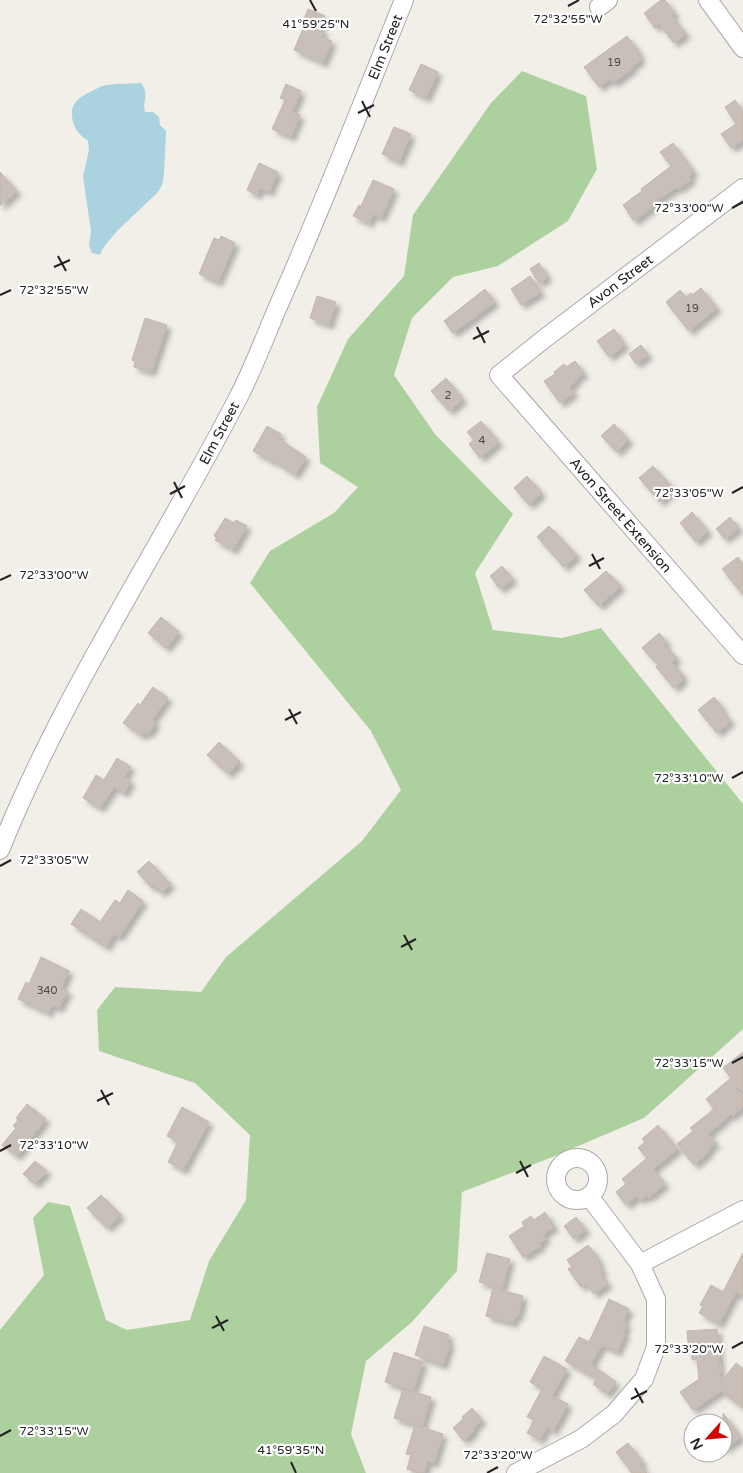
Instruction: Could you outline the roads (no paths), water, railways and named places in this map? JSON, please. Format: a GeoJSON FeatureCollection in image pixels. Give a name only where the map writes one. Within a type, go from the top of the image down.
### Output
{"type":"FeatureCollection","features":[{"type":"Feature","properties":{"kind":"street","name":"Elm Street"},"geometry":{"type":"LineString","coordinates":[[0,850],[33,773],[57,724],[240,395],[295,268],[404,0]]}},
{"type":"Feature","properties":{"kind":"street"},"geometry":{"type":"LineString","coordinates":[[708,0],[743,48]]}},
{"type":"Feature","properties":{"kind":"street","name":"Avon Street"},"geometry":{"type":"LineString","coordinates":[[499,376],[544,338],[743,188]]}},
{"type":"Feature","properties":{"kind":"street","name":"Avon Street Extension"},"geometry":{"type":"LineString","coordinates":[[499,376],[743,655]]}},
{"type":"Feature","properties":{"kind":"street"},"geometry":{"type":"LineString","coordinates":[[516,1473],[582,1439],[614,1414],[644,1379],[656,1347],[656,1299],[640,1264],[589,1196]]}},
{"type":"Feature","properties":{"kind":"street"},"geometry":{"type":"LineString","coordinates":[[640,1264],[743,1210]]}},
{"type":"Feature","properties":{"kind":"water"},"geometry":{"type":"Polygon","coordinates":[[[141,83],[145,91],[145,112],[153,112],[159,117],[160,125],[166,131],[163,182],[155,195],[117,231],[103,248],[100,255],[92,253],[89,246],[91,231],[83,177],[89,150],[88,141],[79,133],[72,119],[73,106],[82,97],[102,86],[141,83]]]}}]}
